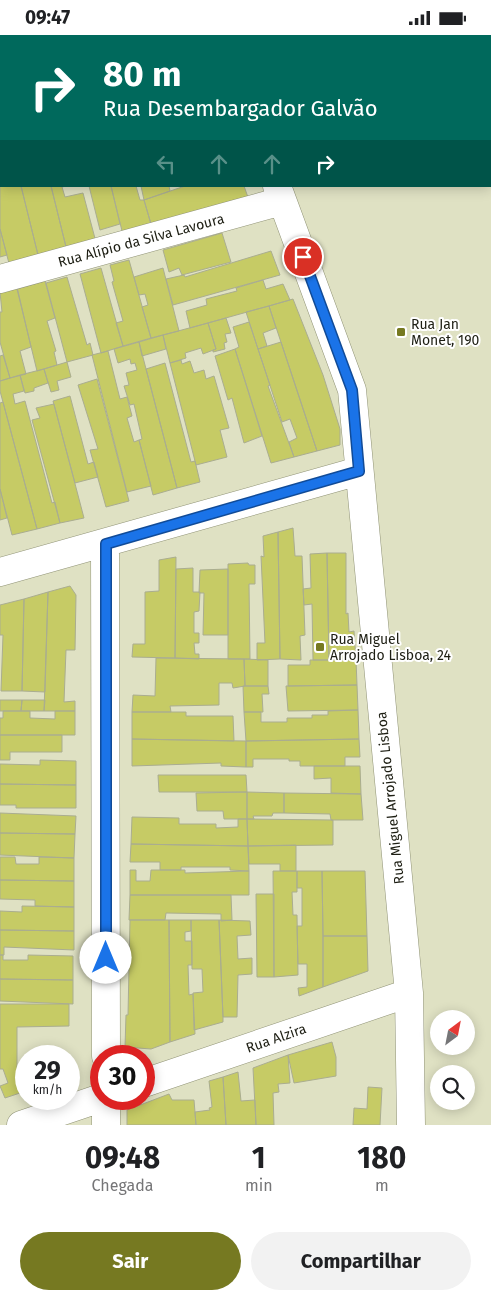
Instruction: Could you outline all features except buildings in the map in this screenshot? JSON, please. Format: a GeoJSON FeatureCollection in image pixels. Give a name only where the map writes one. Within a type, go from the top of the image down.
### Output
{"type":"FeatureCollection","features":[{"type":"Feature","properties":{"kind":"street","name":"Rua Alípio da Silva Lavoura"},"geometry":{"type":"LineString","coordinates":[[0,279],[280,194]]}},
{"type":"Feature","properties":{"kind":"street","name":"Rua Miguel Arrojado Lisboa"},"geometry":{"type":"LineString","coordinates":[[280,194],[352,390],[409,993],[411,1125]]}},
{"type":"Feature","properties":{"kind":"street"},"geometry":{"type":"LineString","coordinates":[[0,572],[106,544],[359,471]]}},
{"type":"Feature","properties":{"kind":"street"},"geometry":{"type":"LineString","coordinates":[[106,544],[106,1045]]}},
{"type":"Feature","properties":{"kind":"street","name":"Rua Alzira"},"geometry":{"type":"LineString","coordinates":[[155,1079],[409,993]]}},
{"type":"Feature","properties":{"kind":"street"},"geometry":{"type":"LineString","coordinates":[[21,1125],[90,1102]]}},
{"type":"Feature","properties":{"kind":"street"},"geometry":{"type":"LineString","coordinates":[[106,1110],[106,1125]]}},
{"type":"Feature","properties":{"kind":"place","name":"Rua Jan Monet, 190"},"geometry":{"type":"Point","coordinates":[401,332]}},
{"type":"Feature","properties":{"kind":"place","name":"Rua Miguel Arrojado Lisboa, 24"},"geometry":{"type":"Point","coordinates":[320,647]}},
{"type":"Feature","properties":{"kind":"route"},"geometry":{"type":"LineString","coordinates":[[106,958],[106,544],[359,471],[352,390],[303,257]]}}]}
